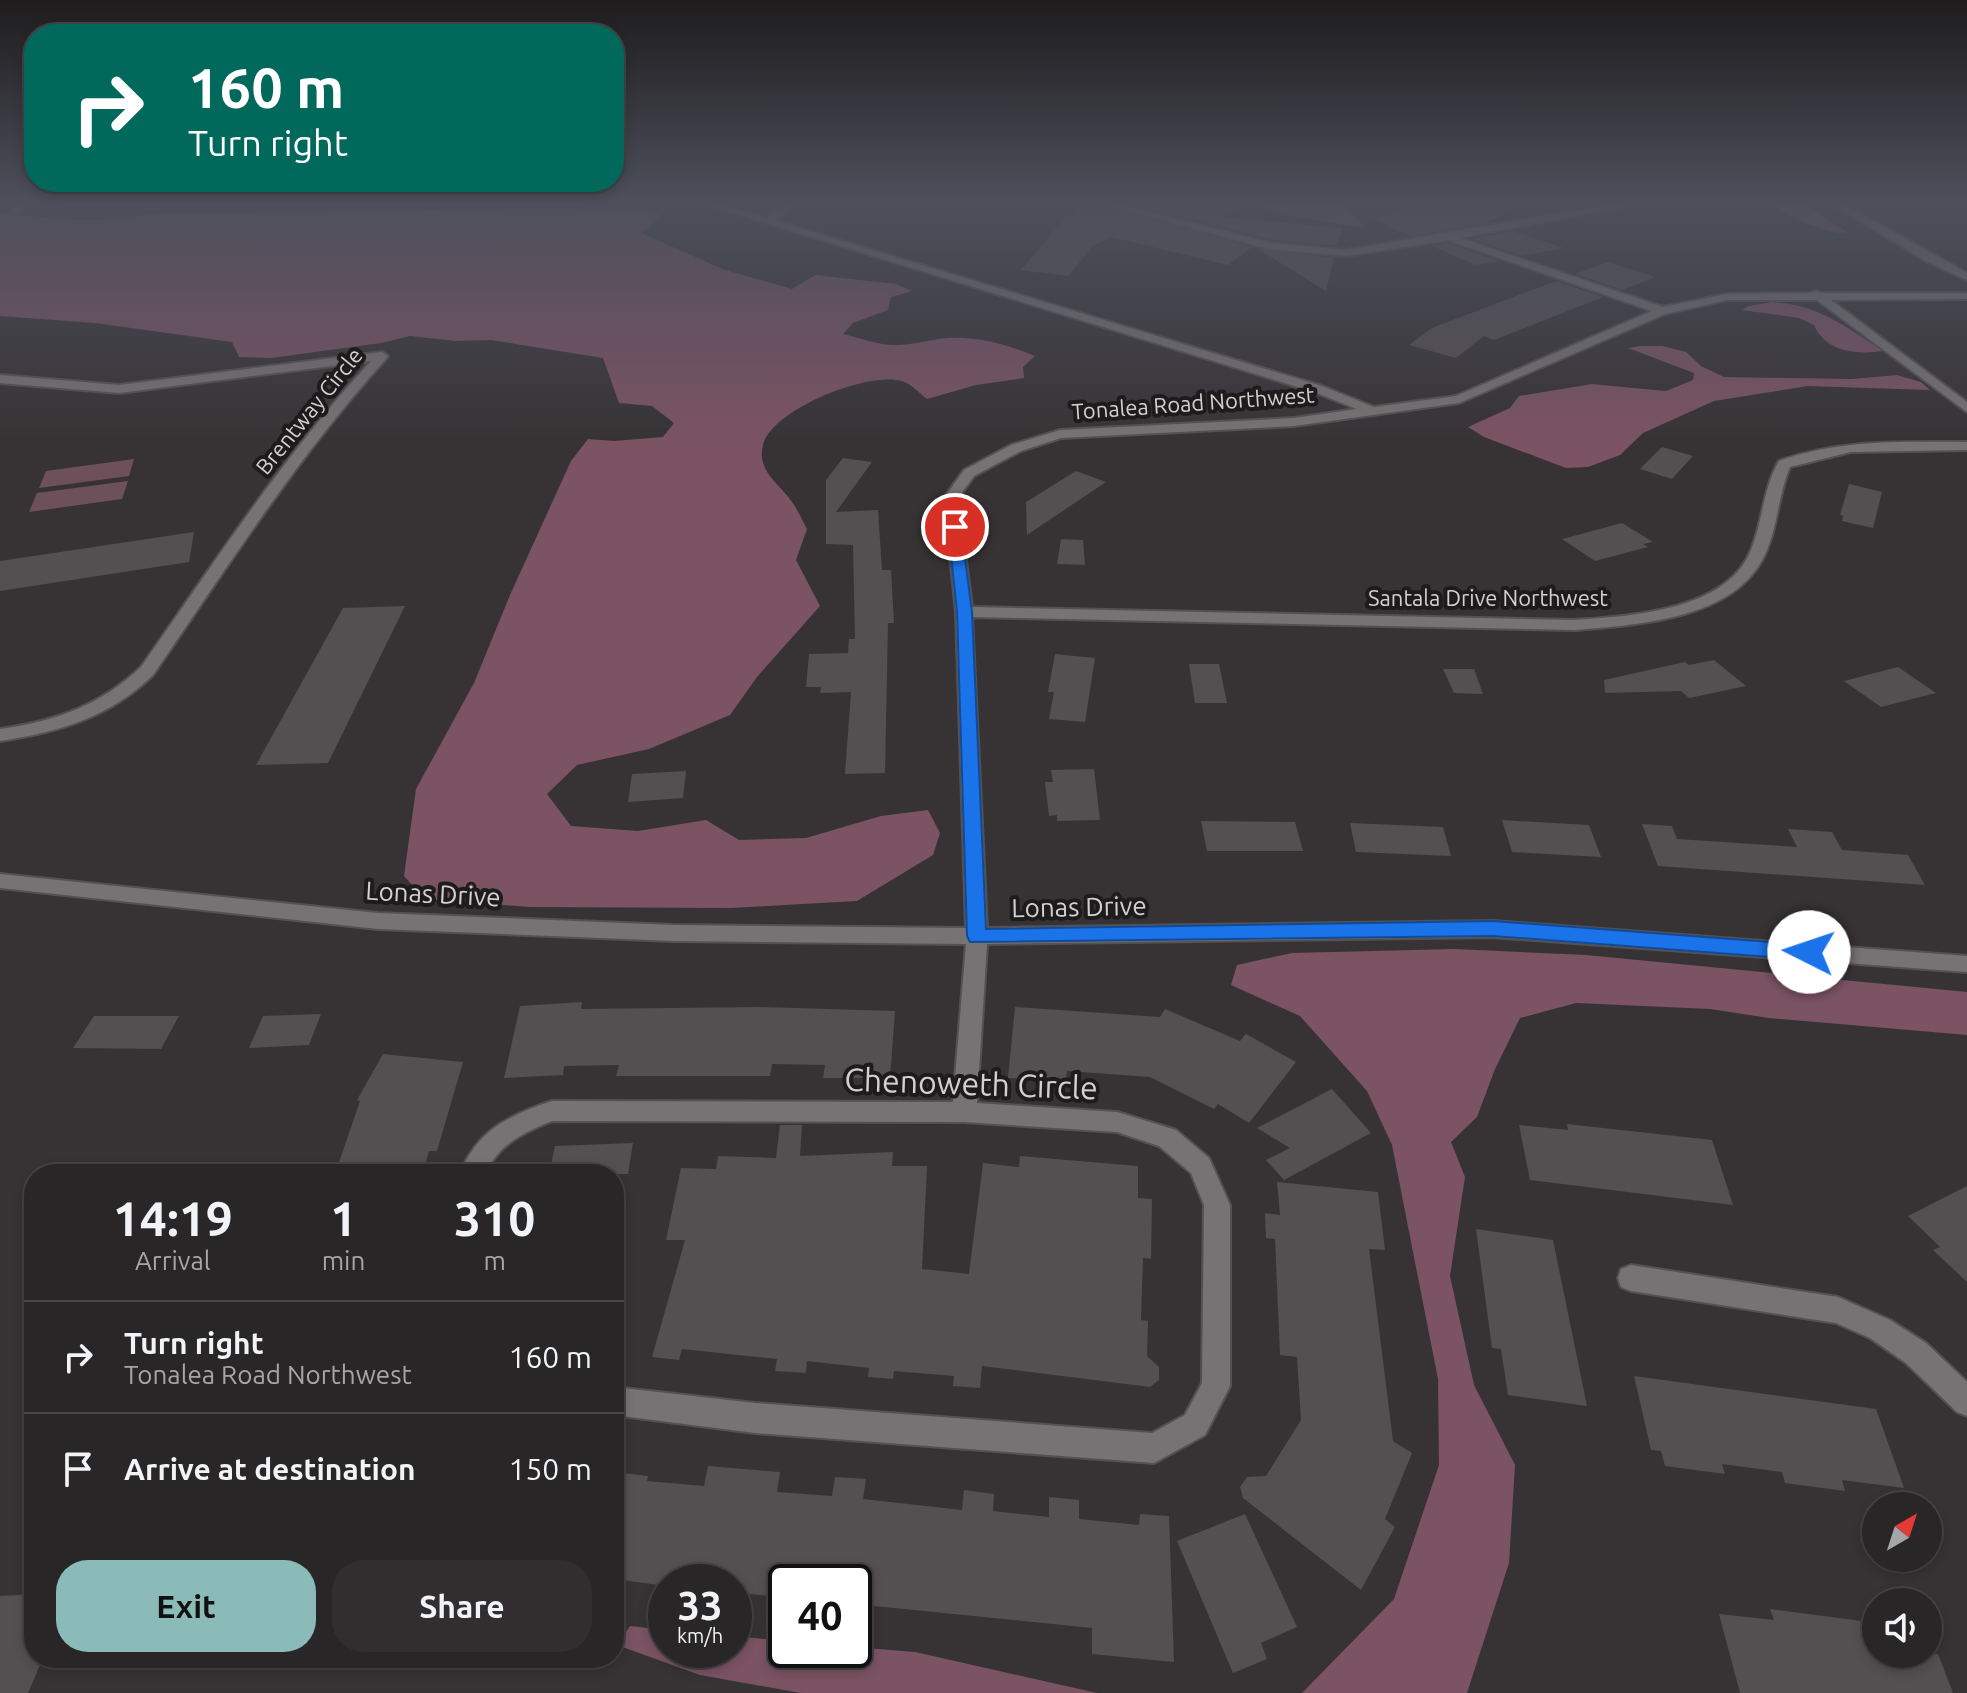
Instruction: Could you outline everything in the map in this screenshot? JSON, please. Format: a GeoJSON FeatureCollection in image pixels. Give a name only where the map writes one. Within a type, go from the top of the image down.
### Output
{"type":"FeatureCollection","features":[{"type":"Feature","properties":{"kind":"street"},"geometry":{"type":"LineString","coordinates":[[966,282],[1318,389],[1370,410]]}},
{"type":"Feature","properties":{"kind":"street"},"geometry":{"type":"LineString","coordinates":[[1578,282],[1662,311]]}},
{"type":"Feature","properties":{"kind":"street"},"geometry":{"type":"LineString","coordinates":[[1816,294],[1967,408]]}},
{"type":"Feature","properties":{"kind":"street","name":"Tonalea Road Northwest"},"geometry":{"type":"LineString","coordinates":[[964,1112],[977,936],[964,612],[951,498],[969,473],[1016,448],[1060,434],[1294,422],[1459,399],[1662,311],[1727,297],[1816,294],[1967,296]]}},
{"type":"Feature","properties":{"kind":"street","name":"Brentway Circle"},"geometry":{"type":"LineString","coordinates":[[0,379],[119,389],[382,356],[324,420],[147,671],[130,690],[94,713],[44,729],[0,735]]}},
{"type":"Feature","properties":{"kind":"street","name":"Santala Drive Northwest"},"geometry":{"type":"LineString","coordinates":[[964,612],[1575,625],[1662,616],[1702,603],[1730,586],[1754,562],[1764,536],[1774,485],[1784,464],[1809,453],[1853,448],[1967,446]]}},
{"type":"Feature","properties":{"kind":"street","name":"Lonas Drive"},"geometry":{"type":"LineString","coordinates":[[0,881],[378,921],[673,933],[977,936],[1493,929],[1967,964]]}},
{"type":"Feature","properties":{"kind":"street","name":"Chenoweth Circle"},"geometry":{"type":"LineString","coordinates":[[476,1164],[477,1159],[514,1124],[552,1111],[964,1112],[1117,1122],[1167,1138],[1200,1166],[1217,1205],[1216,1386],[1195,1425],[1154,1448],[755,1418],[624,1402]]}},
{"type":"Feature","properties":{"kind":"street"},"geometry":{"type":"LineString","coordinates":[[1631,1278],[1838,1310],[1880,1329],[1916,1353],[1967,1402]]}},
{"type":"Feature","properties":{"kind":"shaded area"},"geometry":{"type":"Polygon","coordinates":[[[0,282],[767,282],[792,289],[803,282],[878,282],[896,284],[912,291],[891,297],[888,310],[853,323],[843,334],[892,345],[971,338],[1035,356],[1023,367],[1024,378],[976,385],[927,399],[902,381],[887,379],[867,382],[823,396],[784,418],[770,432],[763,445],[763,462],[807,529],[796,560],[820,606],[757,677],[730,715],[649,749],[577,765],[547,794],[571,826],[638,831],[706,820],[739,840],[806,838],[881,816],[928,810],[940,833],[933,855],[857,901],[731,908],[530,907],[425,899],[404,876],[416,789],[474,683],[571,461],[588,439],[614,441],[663,437],[674,423],[652,406],[619,403],[603,358],[491,340],[456,341],[410,336],[271,358],[239,357],[232,342],[95,323],[0,316],[0,282]]]}},
{"type":"Feature","properties":{"kind":"shaded area"},"geometry":{"type":"Polygon","coordinates":[[[1772,302],[1818,312],[1883,351],[1843,350],[1826,341],[1814,325],[1799,318],[1742,310],[1772,302]]]}},
{"type":"Feature","properties":{"kind":"shaded area"},"geometry":{"type":"Polygon","coordinates":[[[1662,346],[1686,352],[1701,366],[1724,377],[1852,379],[1897,375],[1921,382],[1930,390],[1808,386],[1714,401],[1643,433],[1620,455],[1588,467],[1566,468],[1484,437],[1468,427],[1510,408],[1519,396],[1592,384],[1666,391],[1693,380],[1694,373],[1628,348],[1662,346]]]}},
{"type":"Feature","properties":{"kind":"shaded area"},"geometry":{"type":"Polygon","coordinates":[[[134,459],[129,476],[39,488],[46,471],[134,459]]]}},
{"type":"Feature","properties":{"kind":"shaded area"},"geometry":{"type":"Polygon","coordinates":[[[128,481],[122,499],[29,512],[37,493],[128,481]]]}},
{"type":"Feature","properties":{"kind":"shaded area"},"geometry":{"type":"Polygon","coordinates":[[[1455,949],[1586,955],[1967,992],[1967,1035],[1769,1018],[1710,1009],[1576,1003],[1520,1018],[1495,1069],[1477,1117],[1451,1142],[1465,1177],[1450,1276],[1474,1385],[1515,1465],[1509,1563],[1467,1693],[1302,1693],[1394,1599],[1439,1465],[1438,1379],[1392,1145],[1367,1091],[1300,1016],[1231,985],[1237,965],[1292,953],[1455,949]]]}},
{"type":"Feature","properties":{"kind":"shaded area"},"geometry":{"type":"Polygon","coordinates":[[[630,1626],[648,1628],[648,1656],[624,1648],[624,1635],[630,1626]]]}},
{"type":"Feature","properties":{"kind":"shaded area"},"geometry":{"type":"Polygon","coordinates":[[[752,1638],[768,1639],[768,1668],[872,1668],[872,1648],[915,1652],[1097,1693],[801,1693],[700,1675],[681,1668],[752,1668],[752,1638]]]}},
{"type":"Feature","properties":{"kind":"building"},"geometry":{"type":"Polygon","coordinates":[[[1311,282],[1328,282],[1326,291],[1311,282]]]}},
{"type":"Feature","properties":{"kind":"building"},"geometry":{"type":"Polygon","coordinates":[[[1553,282],[1603,297],[1494,340],[1484,336],[1456,358],[1409,345],[1432,328],[1553,282]]]}},
{"type":"Feature","properties":{"kind":"building"},"geometry":{"type":"Polygon","coordinates":[[[1599,282],[1643,282],[1622,290],[1599,282]]]}},
{"type":"Feature","properties":{"kind":"building"},"geometry":{"type":"Polygon","coordinates":[[[1662,447],[1693,456],[1672,479],[1640,469],[1662,447]]]}},
{"type":"Feature","properties":{"kind":"building"},"geometry":{"type":"Polygon","coordinates":[[[843,458],[872,462],[836,512],[878,510],[882,570],[891,570],[894,623],[888,623],[885,773],[845,774],[851,692],[820,693],[821,687],[806,687],[809,654],[848,653],[849,639],[855,639],[853,545],[826,544],[826,480],[843,458]]]}},
{"type":"Feature","properties":{"kind":"building"},"geometry":{"type":"Polygon","coordinates":[[[1076,471],[1106,482],[1027,535],[1026,502],[1076,471]]]}},
{"type":"Feature","properties":{"kind":"building"},"geometry":{"type":"Polygon","coordinates":[[[1849,484],[1882,492],[1873,528],[1842,521],[1843,516],[1840,515],[1849,484]]]}},
{"type":"Feature","properties":{"kind":"building"},"geometry":{"type":"Polygon","coordinates":[[[1622,523],[1653,542],[1643,544],[1648,547],[1595,561],[1562,539],[1622,523]]]}},
{"type":"Feature","properties":{"kind":"building"},"geometry":{"type":"Polygon","coordinates":[[[194,532],[189,562],[0,591],[0,561],[194,532]]]}},
{"type":"Feature","properties":{"kind":"building"},"geometry":{"type":"Polygon","coordinates":[[[1061,539],[1083,540],[1085,565],[1057,564],[1061,539]]]}},
{"type":"Feature","properties":{"kind":"building"},"geometry":{"type":"Polygon","coordinates":[[[405,606],[328,763],[256,765],[343,608],[405,606]]]}},
{"type":"Feature","properties":{"kind":"building"},"geometry":{"type":"Polygon","coordinates":[[[1055,654],[1095,658],[1085,722],[1049,719],[1054,692],[1048,692],[1055,654]]]}},
{"type":"Feature","properties":{"kind":"building"},"geometry":{"type":"Polygon","coordinates":[[[1714,660],[1746,686],[1689,698],[1681,691],[1605,693],[1604,680],[1685,662],[1689,665],[1714,660]]]}},
{"type":"Feature","properties":{"kind":"building"},"geometry":{"type":"Polygon","coordinates":[[[1189,664],[1219,664],[1227,703],[1195,703],[1189,664]]]}},
{"type":"Feature","properties":{"kind":"building"},"geometry":{"type":"Polygon","coordinates":[[[1898,667],[1936,693],[1881,707],[1844,681],[1898,667]]]}},
{"type":"Feature","properties":{"kind":"building"},"geometry":{"type":"Polygon","coordinates":[[[1443,669],[1474,669],[1483,694],[1454,693],[1443,669]]]}},
{"type":"Feature","properties":{"kind":"building"},"geometry":{"type":"Polygon","coordinates":[[[1094,769],[1100,820],[1057,821],[1057,815],[1049,816],[1045,782],[1053,782],[1051,770],[1094,769]]]}},
{"type":"Feature","properties":{"kind":"building"},"geometry":{"type":"Polygon","coordinates":[[[686,771],[683,798],[628,802],[632,774],[686,771]]]}},
{"type":"Feature","properties":{"kind":"building"},"geometry":{"type":"Polygon","coordinates":[[[1502,820],[1589,825],[1601,857],[1512,852],[1502,820]]]}},
{"type":"Feature","properties":{"kind":"building"},"geometry":{"type":"Polygon","coordinates":[[[1201,821],[1295,822],[1303,851],[1207,851],[1201,821]]]}},
{"type":"Feature","properties":{"kind":"building"},"geometry":{"type":"Polygon","coordinates":[[[1350,823],[1443,827],[1451,856],[1356,852],[1350,823]]]}},
{"type":"Feature","properties":{"kind":"building"},"geometry":{"type":"Polygon","coordinates":[[[1642,824],[1672,826],[1677,839],[1797,847],[1788,829],[1832,832],[1842,850],[1908,855],[1925,885],[1658,866],[1642,824]]]}},
{"type":"Feature","properties":{"kind":"building"},"geometry":{"type":"Polygon","coordinates":[[[582,1002],[581,1009],[759,1007],[895,1011],[890,1078],[823,1078],[825,1065],[772,1064],[770,1076],[616,1076],[619,1065],[564,1066],[563,1075],[504,1078],[520,1006],[582,1002]]]}},
{"type":"Feature","properties":{"kind":"building"},"geometry":{"type":"Polygon","coordinates":[[[1015,1007],[1160,1017],[1165,1009],[1240,1041],[1246,1034],[1296,1062],[1249,1123],[1218,1104],[1214,1109],[1150,1077],[1067,1071],[1066,1082],[1008,1078],[1015,1007]]]}},
{"type":"Feature","properties":{"kind":"building"},"geometry":{"type":"Polygon","coordinates":[[[321,1014],[309,1045],[249,1048],[263,1016],[321,1014]]]}},
{"type":"Feature","properties":{"kind":"building"},"geometry":{"type":"Polygon","coordinates":[[[94,1016],[179,1016],[161,1049],[73,1048],[94,1016]]]}},
{"type":"Feature","properties":{"kind":"building"},"geometry":{"type":"Polygon","coordinates":[[[383,1054],[463,1062],[437,1151],[429,1151],[426,1164],[338,1164],[360,1101],[357,1100],[383,1054]]]}},
{"type":"Feature","properties":{"kind":"building"},"geometry":{"type":"Polygon","coordinates":[[[1332,1089],[1371,1133],[1284,1180],[1266,1160],[1290,1148],[1257,1128],[1332,1089]]]}},
{"type":"Feature","properties":{"kind":"building"},"geometry":{"type":"Polygon","coordinates":[[[1567,1124],[1712,1140],[1733,1205],[1530,1180],[1519,1125],[1568,1130],[1567,1124]]]}},
{"type":"Feature","properties":{"kind":"building"},"geometry":{"type":"Polygon","coordinates":[[[780,1125],[802,1125],[800,1156],[893,1152],[892,1166],[927,1166],[922,1269],[969,1274],[983,1163],[1019,1167],[1020,1156],[1138,1166],[1138,1198],[1152,1199],[1151,1259],[1143,1258],[1141,1320],[1148,1321],[1147,1356],[1159,1367],[1159,1380],[1150,1387],[982,1366],[980,1388],[953,1386],[954,1376],[894,1371],[893,1379],[868,1377],[869,1368],[807,1361],[806,1373],[775,1371],[777,1359],[682,1349],[679,1360],[652,1357],[685,1240],[666,1240],[681,1168],[716,1169],[718,1156],[776,1158],[780,1125]]]}},
{"type":"Feature","properties":{"kind":"building"},"geometry":{"type":"Polygon","coordinates":[[[633,1143],[628,1174],[624,1174],[624,1164],[551,1164],[555,1146],[633,1143]]]}},
{"type":"Feature","properties":{"kind":"building"},"geometry":{"type":"Polygon","coordinates":[[[1277,1182],[1378,1192],[1385,1250],[1369,1249],[1393,1441],[1412,1453],[1385,1519],[1395,1527],[1361,1590],[1243,1498],[1240,1487],[1247,1477],[1266,1476],[1301,1420],[1297,1357],[1280,1355],[1275,1239],[1266,1238],[1265,1213],[1280,1215],[1277,1182]]]}},
{"type":"Feature","properties":{"kind":"building"},"geometry":{"type":"Polygon","coordinates":[[[1967,1186],[1967,1282],[1933,1250],[1940,1247],[1908,1216],[1967,1186]]]}},
{"type":"Feature","properties":{"kind":"building"},"geometry":{"type":"Polygon","coordinates":[[[1476,1229],[1553,1240],[1587,1406],[1508,1395],[1501,1349],[1492,1348],[1476,1229]]]}},
{"type":"Feature","properties":{"kind":"building"},"geometry":{"type":"Polygon","coordinates":[[[1634,1376],[1876,1409],[1904,1488],[1842,1480],[1845,1491],[1785,1483],[1782,1472],[1722,1464],[1725,1474],[1665,1466],[1661,1451],[1651,1450],[1634,1376]]]}},
{"type":"Feature","properties":{"kind":"building"},"geometry":{"type":"Polygon","coordinates":[[[708,1466],[780,1472],[777,1492],[832,1496],[835,1477],[866,1479],[863,1499],[962,1510],[964,1490],[994,1494],[993,1511],[1049,1517],[1049,1497],[1079,1500],[1079,1519],[1139,1525],[1140,1514],[1169,1516],[1174,1662],[1092,1654],[1092,1628],[872,1606],[872,1564],[768,1564],[768,1596],[752,1594],[752,1564],[648,1564],[648,1584],[624,1580],[624,1473],[648,1476],[647,1481],[704,1486],[708,1466]]]}},
{"type":"Feature","properties":{"kind":"building"},"geometry":{"type":"Polygon","coordinates":[[[1245,1514],[1297,1627],[1261,1643],[1267,1659],[1233,1673],[1177,1541],[1245,1514]]]}},
{"type":"Feature","properties":{"kind":"building"},"geometry":{"type":"Polygon","coordinates":[[[24,1595],[24,1668],[39,1668],[28,1693],[0,1693],[0,1596],[24,1595]]]}},
{"type":"Feature","properties":{"kind":"building"},"geometry":{"type":"Polygon","coordinates":[[[1770,1609],[1862,1621],[1862,1668],[1942,1668],[1942,1664],[1953,1693],[1740,1693],[1719,1614],[1774,1620],[1770,1609]]]}},
{"type":"Feature","properties":{"kind":"route"},"geometry":{"type":"LineString","coordinates":[[955,527],[964,612],[977,936],[1493,929],[1809,952]]}}]}
